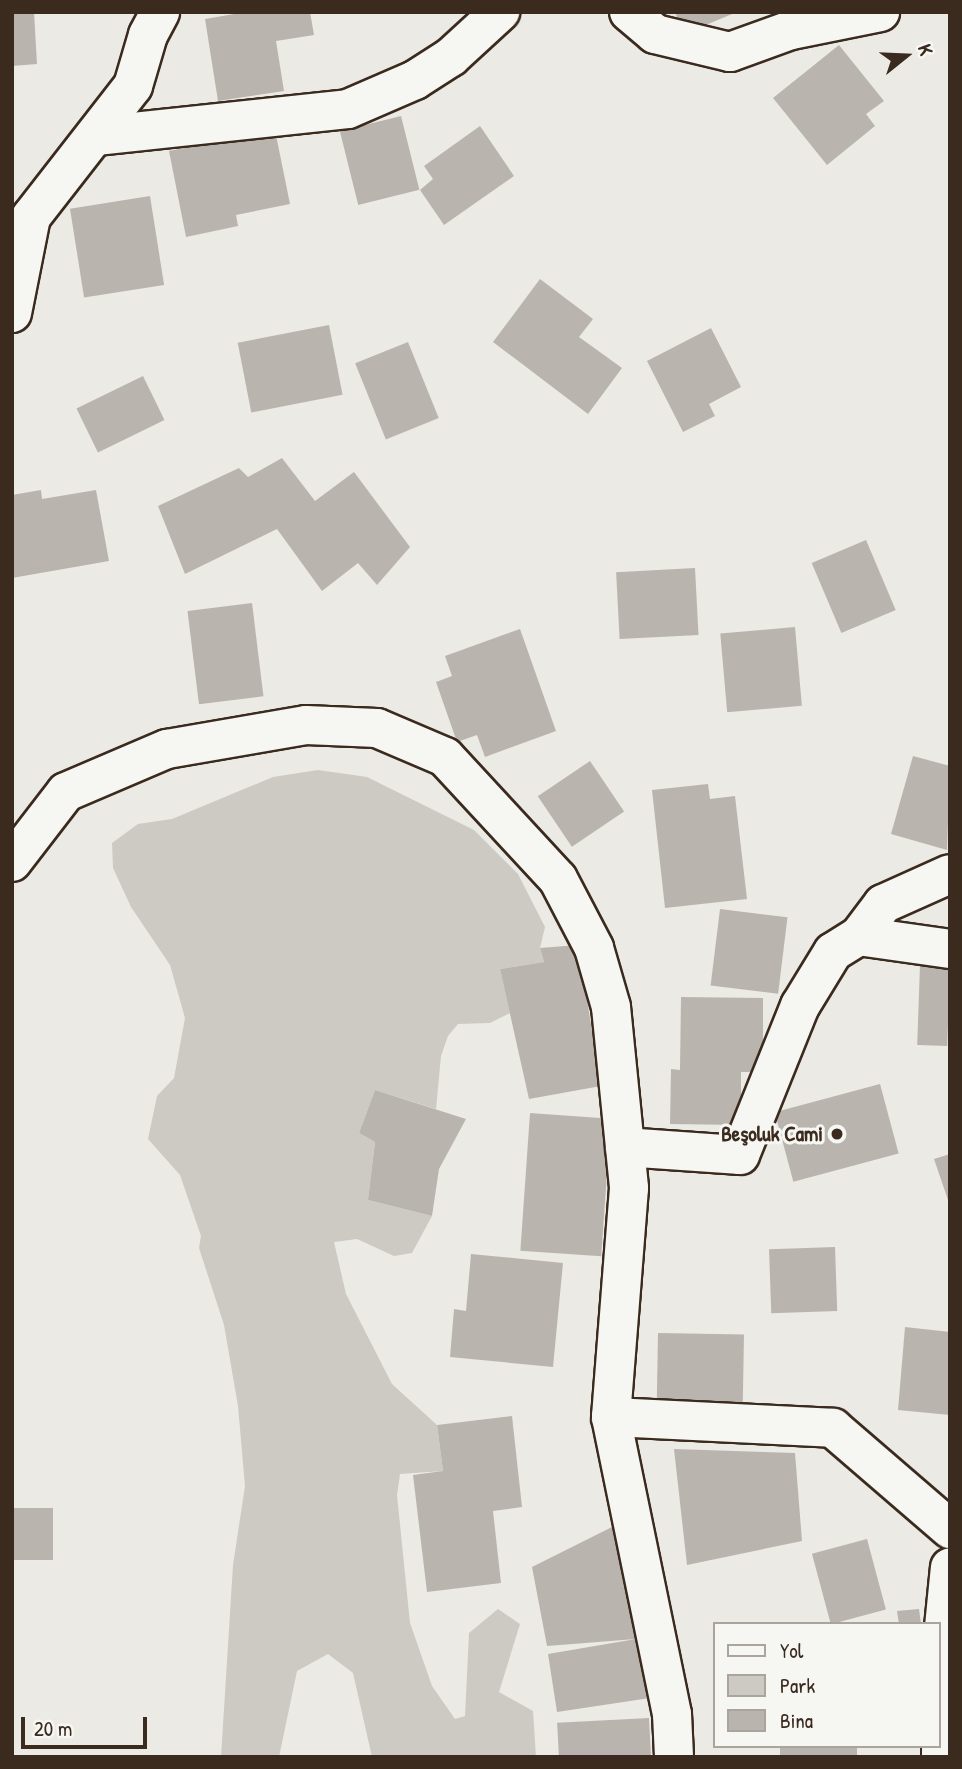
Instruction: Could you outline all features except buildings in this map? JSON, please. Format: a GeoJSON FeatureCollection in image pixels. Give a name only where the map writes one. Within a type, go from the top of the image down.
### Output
{"type":"FeatureCollection","features":[{"type":"Feature","properties":{"kind":"street"},"geometry":{"type":"LineString","coordinates":[[12,313],[30,217],[133,86],[148,35],[160,12]]}},
{"type":"Feature","properties":{"kind":"street"},"geometry":{"type":"LineString","coordinates":[[96,136],[348,109],[442,63],[500,12]]}},
{"type":"Feature","properties":{"kind":"street"},"geometry":{"type":"LineString","coordinates":[[629,12],[655,34],[730,52],[791,30],[880,12]]}},
{"type":"Feature","properties":{"kind":"street"},"geometry":{"type":"LineString","coordinates":[[12,862],[66,792],[167,749],[318,726],[377,728],[445,757],[558,879],[594,948],[611,1007],[629,1188],[611,1417],[672,1714],[674,1757]]}},
{"type":"Feature","properties":{"kind":"street"},"geometry":{"type":"LineString","coordinates":[[625,1147],[740,1156],[800,1006],[833,952],[859,936],[883,904],[950,874]]}},
{"type":"Feature","properties":{"kind":"street"},"geometry":{"type":"LineString","coordinates":[[859,936],[950,949]]}},
{"type":"Feature","properties":{"kind":"street"},"geometry":{"type":"LineString","coordinates":[[611,1417],[834,1428],[950,1530]]}},
{"type":"Feature","properties":{"kind":"street"},"geometry":{"type":"LineString","coordinates":[[941,1757],[942,1647],[950,1567]]}},
{"type":"Feature","properties":{"kind":"green space"},"geometry":{"type":"Polygon","coordinates":[[[318,770],[367,777],[474,830],[518,874],[545,927],[540,948],[544,962],[500,969],[510,1013],[490,1023],[458,1024],[448,1036],[441,1056],[436,1109],[375,1090],[359,1133],[375,1142],[368,1200],[432,1216],[412,1253],[394,1256],[357,1239],[334,1242],[346,1294],[392,1384],[437,1425],[443,1471],[400,1474],[397,1495],[410,1623],[432,1686],[455,1719],[465,1716],[469,1633],[498,1609],[520,1624],[499,1692],[533,1711],[536,1757],[372,1757],[353,1673],[328,1654],[297,1671],[279,1757],[221,1757],[233,1565],[245,1486],[238,1406],[224,1325],[199,1248],[201,1236],[180,1175],[148,1139],[157,1096],[174,1078],[185,1018],[170,965],[131,907],[113,868],[112,843],[138,824],[172,819],[273,777],[318,770]]]}},
{"type":"Feature","properties":{"kind":"place","name":"Beşoluk Cami"},"geometry":{"type":"Point","coordinates":[837,1134]}}]}
